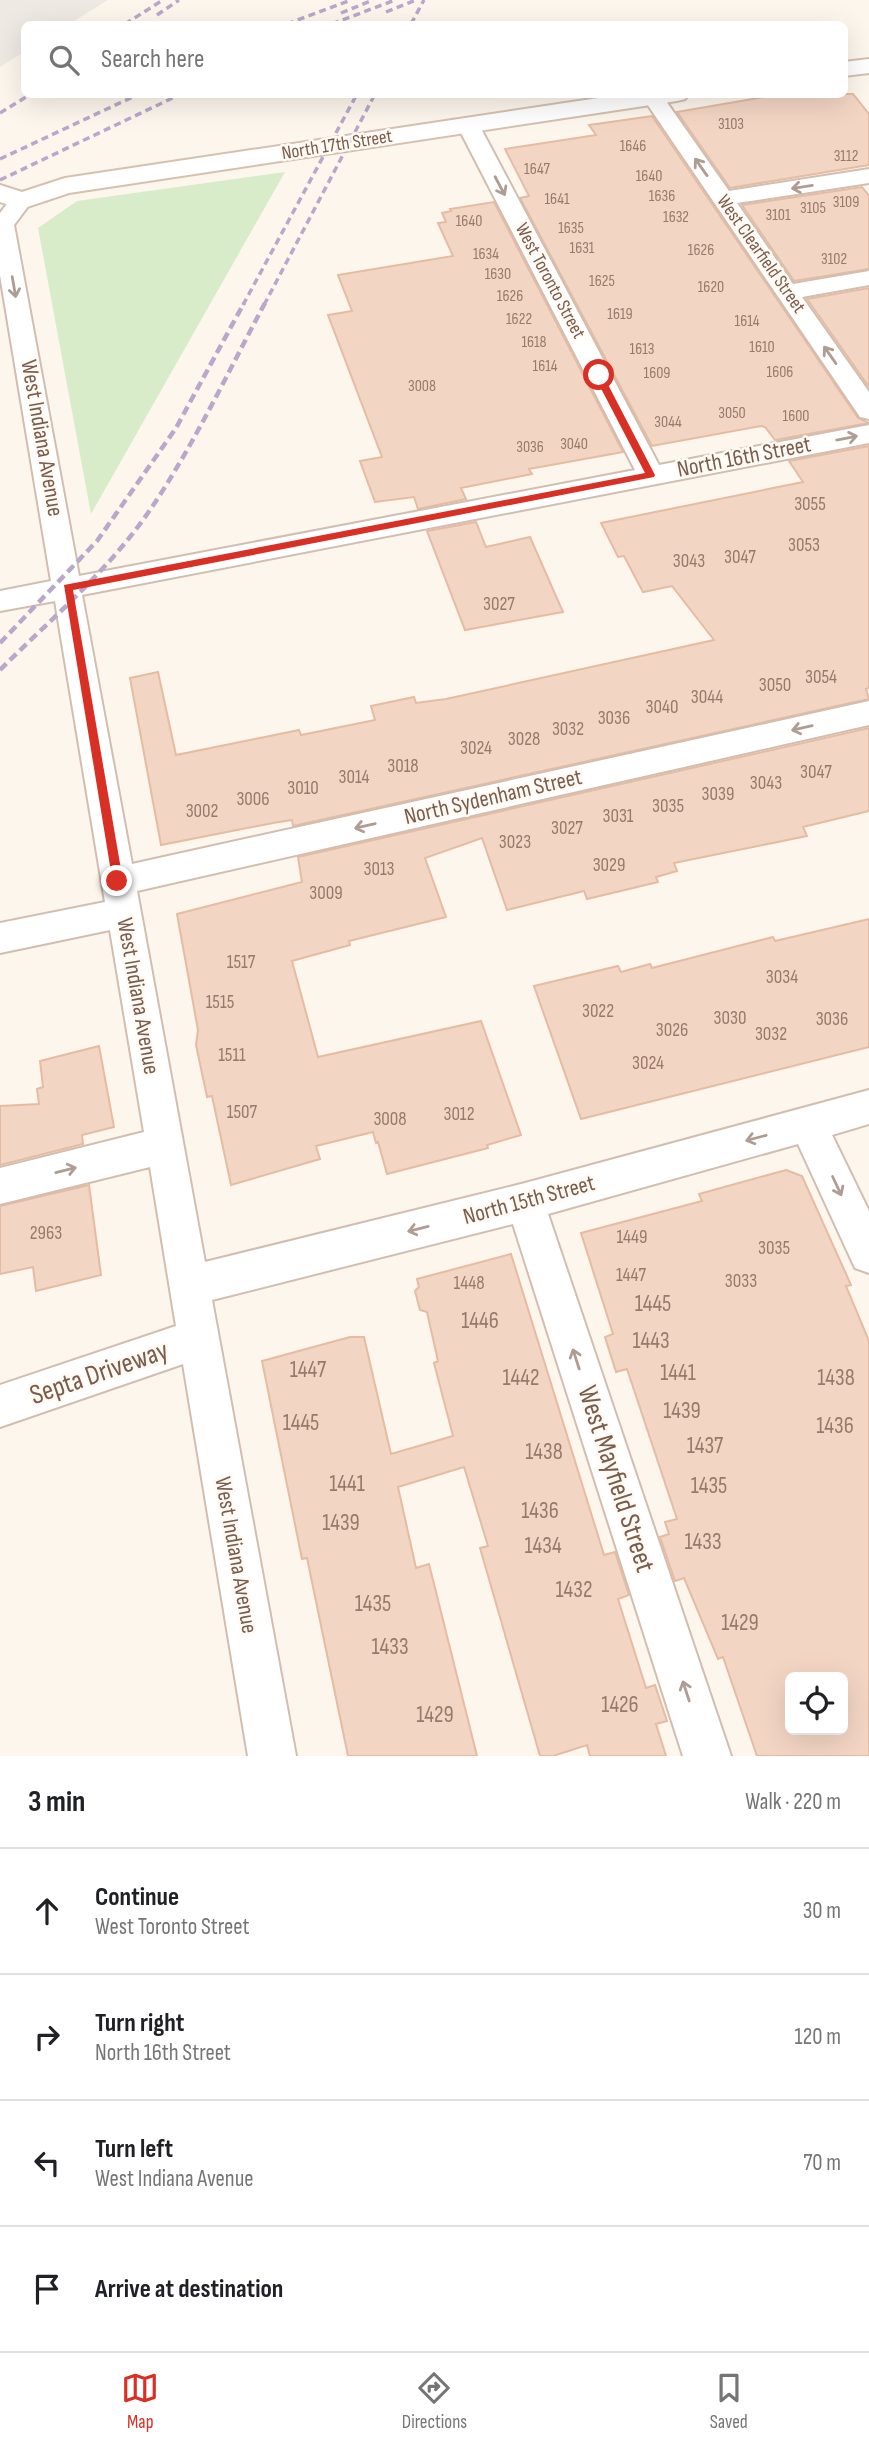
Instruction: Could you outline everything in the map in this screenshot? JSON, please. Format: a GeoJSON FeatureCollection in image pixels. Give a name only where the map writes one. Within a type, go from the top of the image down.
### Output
{"type":"FeatureCollection","features":[{"type":"Feature","properties":{"kind":"street"},"geometry":{"type":"LineString","coordinates":[[848,69],[869,66]]}},
{"type":"Feature","properties":{"kind":"street","name":"North 17th Street"},"geometry":{"type":"LineString","coordinates":[[11,197],[65,186],[651,98]]}},
{"type":"Feature","properties":{"kind":"street","name":"West Clearfield Street"},"geometry":{"type":"LineString","coordinates":[[666,98],[723,199],[869,411]]}},
{"type":"Feature","properties":{"kind":"street","name":"West Toronto Street"},"geometry":{"type":"LineString","coordinates":[[468,125],[650,475]]}},
{"type":"Feature","properties":{"kind":"street"},"geometry":{"type":"LineString","coordinates":[[723,199],[869,176]]}},
{"type":"Feature","properties":{"kind":"street","name":"West Indiana Avenue"},"geometry":{"type":"LineString","coordinates":[[11,197],[3,225],[272,1756]]}},
{"type":"Feature","properties":{"kind":"street"},"geometry":{"type":"LineString","coordinates":[[787,292],[869,278]]}},
{"type":"Feature","properties":{"kind":"street","name":"North 16th Street"},"geometry":{"type":"LineString","coordinates":[[0,601],[869,434]]}},
{"type":"Feature","properties":{"kind":"street","name":"North Sydenham Street"},"geometry":{"type":"LineString","coordinates":[[0,938],[120,897],[869,713]]}},
{"type":"Feature","properties":{"kind":"street","name":"North 15th Street"},"geometry":{"type":"LineString","coordinates":[[188,1286],[525,1202],[869,1107]]}},
{"type":"Feature","properties":{"kind":"street"},"geometry":{"type":"LineString","coordinates":[[808,1124],[869,1254]]}},
{"type":"Feature","properties":{"kind":"street"},"geometry":{"type":"LineString","coordinates":[[0,1186],[165,1146]]}},
{"type":"Feature","properties":{"kind":"street","name":"West Mayfield Street"},"geometry":{"type":"LineString","coordinates":[[525,1202],[707,1756]]}},
{"type":"Feature","properties":{"kind":"street","name":"Septa Driveway"},"geometry":{"type":"LineString","coordinates":[[0,1406],[197,1339]]}},
{"type":"Feature","properties":{"kind":"shaded area"},"geometry":{"type":"Polygon","coordinates":[[[0,0],[108,0],[74,21],[21,21],[21,54],[0,67],[0,0]]]}},
{"type":"Feature","properties":{"kind":"green space"},"geometry":{"type":"Polygon","coordinates":[[[285,172],[91,514],[38,228],[77,201],[285,172]]]}},
{"type":"Feature","properties":{"kind":"building"},"geometry":{"type":"Polygon","coordinates":[[[848,94],[853,94],[869,114],[869,165],[730,188],[677,112],[759,98],[848,98],[848,94]]]}},
{"type":"Feature","properties":{"kind":"building"},"geometry":{"type":"Polygon","coordinates":[[[652,116],[858,418],[869,423],[775,440],[765,427],[761,426],[652,446],[520,198],[529,196],[505,149],[596,135],[589,125],[652,116]]]}},
{"type":"Feature","properties":{"kind":"building"},"geometry":{"type":"Polygon","coordinates":[[[862,187],[869,196],[869,269],[794,281],[742,205],[862,187]]]}},
{"type":"Feature","properties":{"kind":"building"},"geometry":{"type":"Polygon","coordinates":[[[494,202],[623,452],[529,469],[532,474],[461,488],[466,499],[418,509],[414,497],[375,502],[360,461],[382,457],[328,315],[352,311],[338,275],[453,256],[438,223],[446,222],[442,213],[451,211],[450,209],[494,202]]]}},
{"type":"Feature","properties":{"kind":"building"},"geometry":{"type":"Polygon","coordinates":[[[869,288],[869,387],[807,299],[869,288]]]}},
{"type":"Feature","properties":{"kind":"building"},"geometry":{"type":"Polygon","coordinates":[[[869,446],[869,688],[866,689],[869,699],[293,826],[292,820],[161,845],[130,678],[158,672],[176,755],[299,730],[301,735],[375,720],[371,706],[414,697],[416,703],[446,699],[714,640],[672,586],[643,592],[624,556],[618,557],[601,523],[803,482],[789,461],[869,446]]]}},
{"type":"Feature","properties":{"kind":"building"},"geometry":{"type":"Polygon","coordinates":[[[476,522],[486,547],[530,537],[563,612],[465,630],[427,531],[476,522]]]}},
{"type":"Feature","properties":{"kind":"building"},"geometry":{"type":"Polygon","coordinates":[[[869,728],[869,811],[803,827],[807,836],[674,863],[677,871],[656,877],[658,882],[587,899],[584,891],[507,910],[482,838],[425,858],[446,917],[349,941],[350,945],[292,961],[318,1057],[481,1021],[521,1135],[487,1145],[488,1148],[387,1174],[373,1132],[316,1146],[320,1159],[231,1185],[212,1096],[207,1097],[196,1045],[198,1030],[177,914],[302,882],[298,857],[869,728]]]}},
{"type":"Feature","properties":{"kind":"building"},"geometry":{"type":"Polygon","coordinates":[[[869,919],[869,1047],[581,1119],[534,986],[618,966],[621,972],[650,964],[652,968],[773,937],[775,941],[869,919]]]}},
{"type":"Feature","properties":{"kind":"building"},"geometry":{"type":"Polygon","coordinates":[[[99,1046],[114,1127],[82,1135],[83,1144],[0,1165],[0,1106],[39,1104],[37,1089],[43,1087],[40,1061],[99,1046]]]}},
{"type":"Feature","properties":{"kind":"building"},"geometry":{"type":"Polygon","coordinates":[[[786,1170],[802,1176],[851,1285],[846,1286],[869,1341],[869,1756],[757,1756],[723,1657],[718,1659],[684,1578],[675,1581],[660,1537],[669,1534],[665,1522],[677,1519],[627,1369],[616,1372],[605,1337],[613,1334],[581,1233],[702,1201],[699,1194],[786,1170]]]}},
{"type":"Feature","properties":{"kind":"building"},"geometry":{"type":"Polygon","coordinates":[[[89,1185],[101,1275],[36,1291],[33,1267],[0,1274],[0,1206],[89,1185]]]}},
{"type":"Feature","properties":{"kind":"building"},"geometry":{"type":"Polygon","coordinates":[[[511,1254],[604,1555],[615,1552],[629,1595],[618,1599],[646,1688],[655,1685],[667,1721],[656,1724],[666,1756],[590,1756],[587,1745],[553,1756],[540,1756],[480,1548],[488,1546],[464,1467],[398,1487],[416,1568],[429,1564],[477,1756],[348,1756],[307,1558],[302,1559],[262,1361],[350,1337],[364,1337],[391,1454],[453,1436],[434,1363],[438,1361],[427,1312],[420,1310],[415,1291],[419,1287],[417,1279],[511,1254]]]}},
{"type":"Feature","properties":{"kind":"railway"},"geometry":{"type":"LineString","coordinates":[[130,21],[163,0]]}},
{"type":"Feature","properties":{"kind":"railway"},"geometry":{"type":"LineString","coordinates":[[157,15],[179,0]]}},
{"type":"Feature","properties":{"kind":"railway"},"geometry":{"type":"LineString","coordinates":[[295,21],[351,0]]}},
{"type":"Feature","properties":{"kind":"railway"},"geometry":{"type":"LineString","coordinates":[[341,13],[373,0]]}},
{"type":"Feature","properties":{"kind":"railway"},"geometry":{"type":"LineString","coordinates":[[340,21],[395,0]]}},
{"type":"Feature","properties":{"kind":"railway"},"geometry":{"type":"LineString","coordinates":[[386,12],[416,0]]}},
{"type":"Feature","properties":{"kind":"railway"},"geometry":{"type":"LineString","coordinates":[[413,21],[424,0]]}},
{"type":"Feature","properties":{"kind":"railway"},"geometry":{"type":"LineString","coordinates":[[0,113],[24,98]]}},
{"type":"Feature","properties":{"kind":"railway"},"geometry":{"type":"LineString","coordinates":[[0,159],[130,98]]}},
{"type":"Feature","properties":{"kind":"railway"},"geometry":{"type":"LineString","coordinates":[[0,180],[173,98]]}},
{"type":"Feature","properties":{"kind":"railway"},"geometry":{"type":"LineString","coordinates":[[243,305],[355,98]]}},
{"type":"Feature","properties":{"kind":"railway"},"geometry":{"type":"LineString","coordinates":[[264,305],[373,98]]}},
{"type":"Feature","properties":{"kind":"railway"},"geometry":{"type":"LineString","coordinates":[[0,643],[97,541],[176,428],[244,303]]}},
{"type":"Feature","properties":{"kind":"railway"},"geometry":{"type":"LineString","coordinates":[[0,670],[98,574],[150,510],[196,434],[265,303]]}},
{"type":"Feature","properties":{"kind":"route"},"geometry":{"type":"LineString","coordinates":[[117,881],[68,588],[650,475],[599,375]]}}]}
